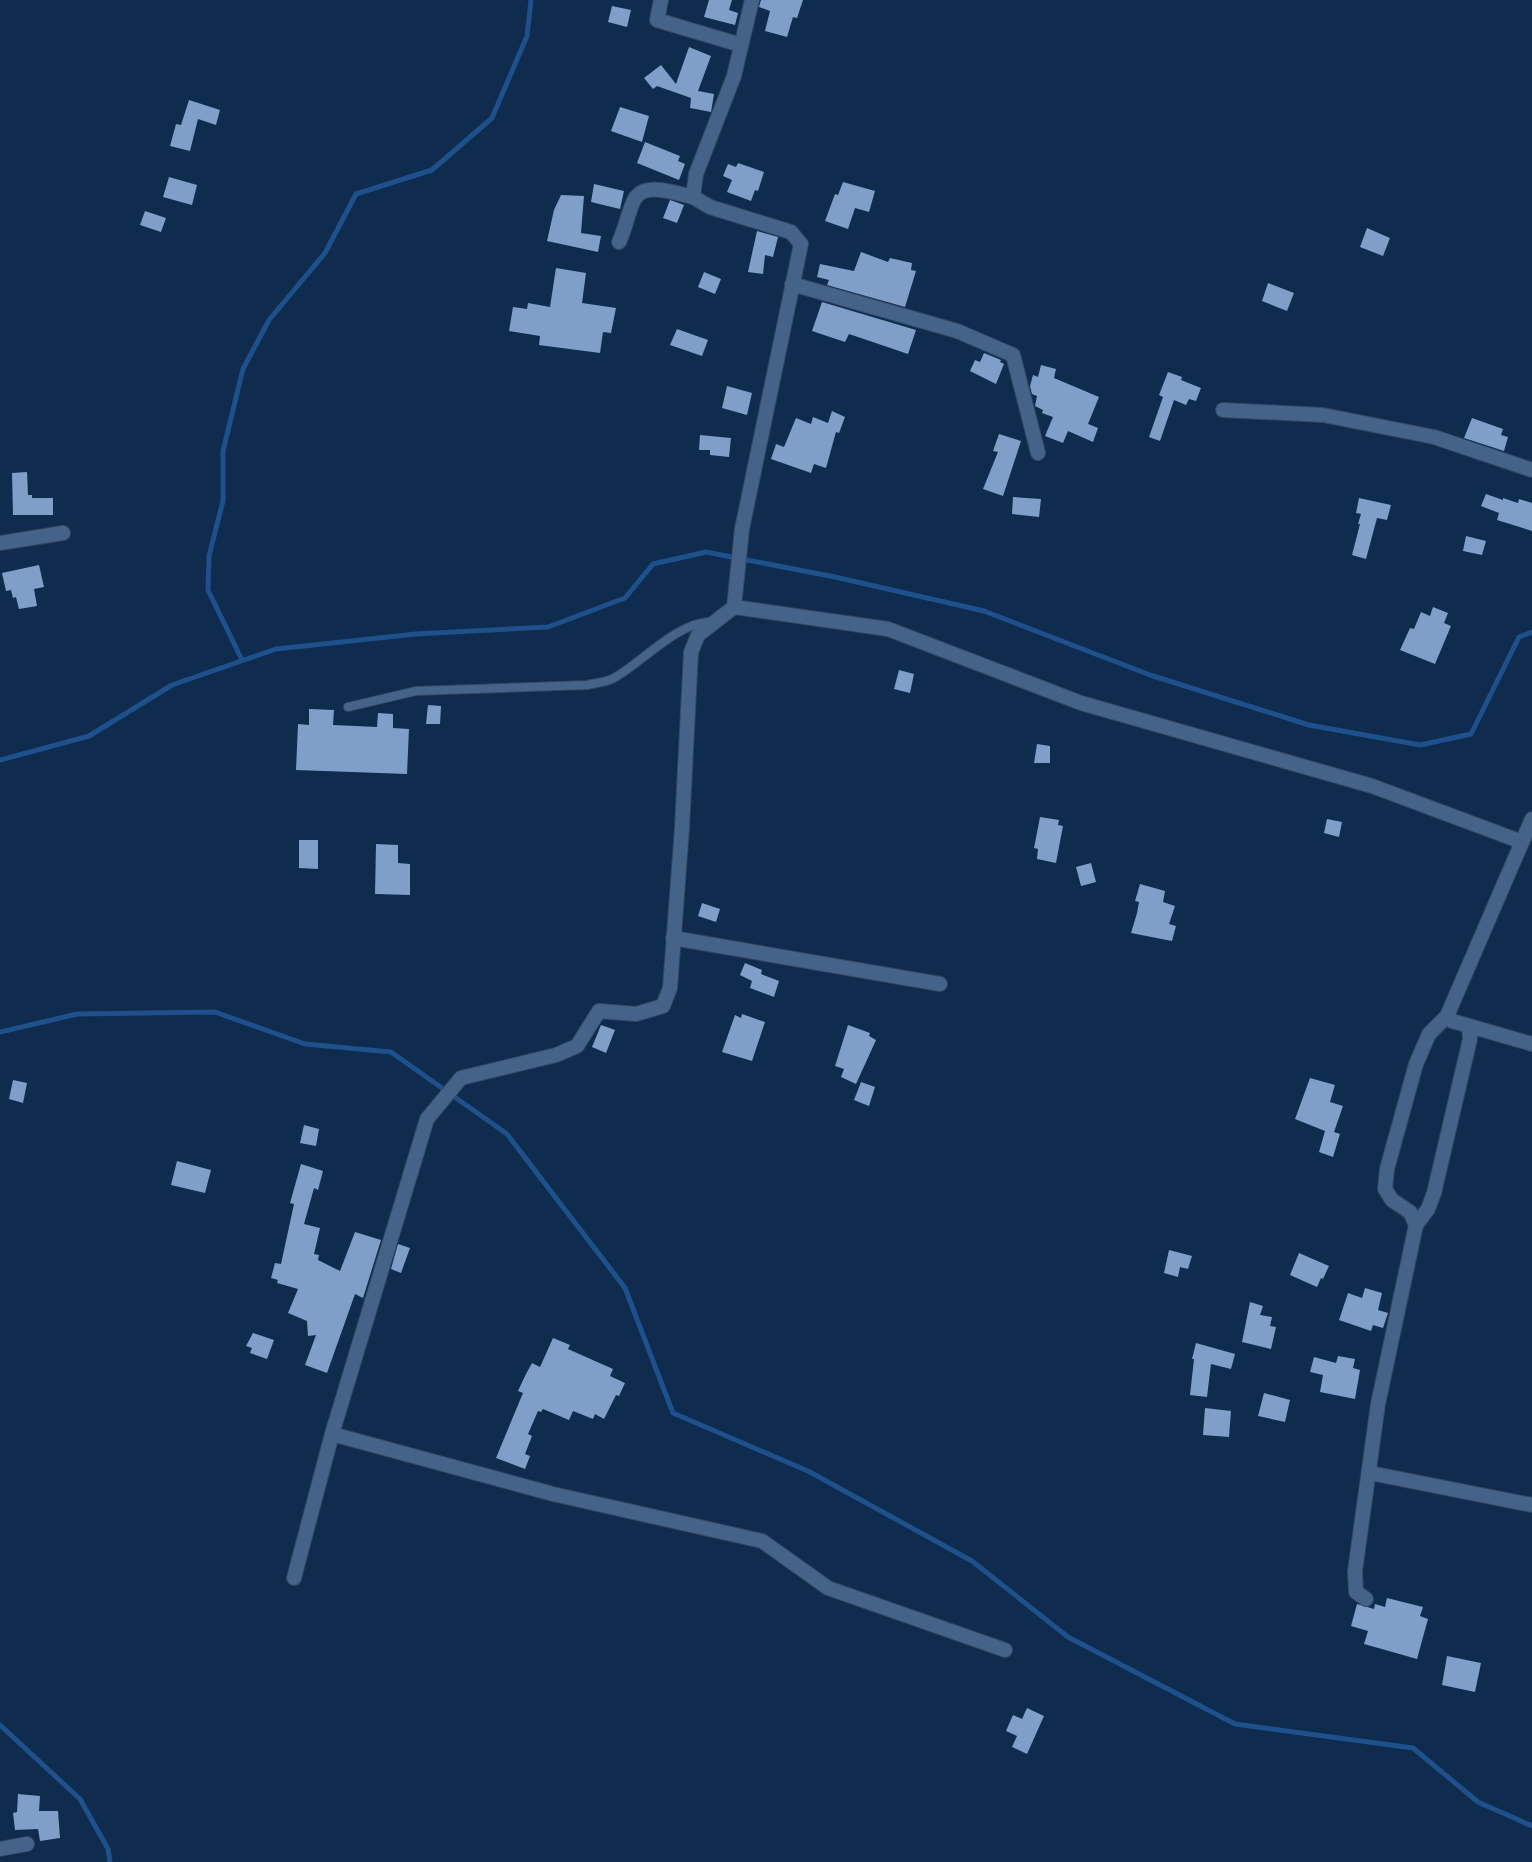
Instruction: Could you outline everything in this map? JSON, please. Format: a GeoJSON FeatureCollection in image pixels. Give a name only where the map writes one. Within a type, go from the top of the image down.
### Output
{"type":"FeatureCollection","features":[{"type":"Feature","properties":{"kind":"street"},"geometry":{"type":"LineString","coordinates":[[661,0],[657,20],[741,45]]}},
{"type":"Feature","properties":{"kind":"street"},"geometry":{"type":"LineString","coordinates":[[693,197],[696,174],[734,76],[752,0]]}},
{"type":"Feature","properties":{"kind":"street"},"geometry":{"type":"LineString","coordinates":[[620,242],[636,197],[646,191],[664,191],[693,197],[710,207],[791,232],[801,244],[742,529],[734,607]]}},
{"type":"Feature","properties":{"kind":"street"},"geometry":{"type":"LineString","coordinates":[[792,284],[957,331],[1013,355],[1038,452]]}},
{"type":"Feature","properties":{"kind":"street"},"geometry":{"type":"LineString","coordinates":[[1223,410],[1323,415],[1434,437],[1532,470]]}},
{"type":"Feature","properties":{"kind":"street"},"geometry":{"type":"LineString","coordinates":[[0,543],[63,533]]}},
{"type":"Feature","properties":{"kind":"street"},"geometry":{"type":"LineString","coordinates":[[294,1578],[332,1434],[427,1118],[461,1078],[556,1055],[577,1046],[599,1011],[636,1014],[663,1006],[670,988],[682,828],[691,652],[698,636],[712,622],[734,607],[888,629],[1081,703],[1372,786],[1522,842]]}},
{"type":"Feature","properties":{"kind":"street"},"geometry":{"type":"LineString","coordinates":[[1416,1225],[1410,1212],[1392,1200],[1385,1189],[1387,1169],[1416,1064],[1429,1034],[1447,1016],[1532,819]]}},
{"type":"Feature","properties":{"kind":"street"},"geometry":{"type":"LineString","coordinates":[[673,938],[940,984]]}},
{"type":"Feature","properties":{"kind":"street"},"geometry":{"type":"LineString","coordinates":[[1447,1016],[1452,1022],[1532,1044]]}},
{"type":"Feature","properties":{"kind":"street"},"geometry":{"type":"LineString","coordinates":[[1366,1599],[1356,1592],[1355,1571],[1378,1404],[1416,1225],[1428,1209],[1434,1193],[1470,1039],[1469,1026]]}},
{"type":"Feature","properties":{"kind":"street"},"geometry":{"type":"LineString","coordinates":[[332,1434],[553,1494],[762,1541],[828,1588],[1005,1650]]}},
{"type":"Feature","properties":{"kind":"street"},"geometry":{"type":"LineString","coordinates":[[1370,1473],[1532,1505]]}},
{"type":"Feature","properties":{"kind":"street"},"geometry":{"type":"LineString","coordinates":[[0,1849],[27,1844]]}},
{"type":"Feature","properties":{"kind":"lane"},"geometry":{"type":"LineString","coordinates":[[348,707],[416,692],[588,685],[613,679],[679,633],[703,622],[712,622]]}},
{"type":"Feature","properties":{"kind":"building"},"geometry":{"type":"Polygon","coordinates":[[[709,0],[732,0],[729,10],[738,13],[735,25],[704,17],[709,0]]]}},
{"type":"Feature","properties":{"kind":"building"},"geometry":{"type":"Polygon","coordinates":[[[761,0],[803,0],[797,18],[793,17],[787,37],[765,31],[770,11],[759,7],[761,0]]]}},
{"type":"Feature","properties":{"kind":"building"},"geometry":{"type":"Polygon","coordinates":[[[612,6],[631,10],[627,27],[608,22],[612,6]]]}},
{"type":"Feature","properties":{"kind":"building"},"geometry":{"type":"Polygon","coordinates":[[[689,47],[711,56],[698,91],[714,94],[711,112],[690,108],[691,98],[657,86],[653,89],[644,78],[661,65],[676,84],[689,47]]]}},
{"type":"Feature","properties":{"kind":"building"},"geometry":{"type":"Polygon","coordinates":[[[189,100],[220,110],[216,125],[198,119],[190,151],[170,146],[176,124],[181,125],[189,100]]]}},
{"type":"Feature","properties":{"kind":"building"},"geometry":{"type":"Polygon","coordinates":[[[620,107],[649,116],[642,142],[611,131],[620,107]]]}},
{"type":"Feature","properties":{"kind":"building"},"geometry":{"type":"Polygon","coordinates":[[[645,142],[680,156],[678,161],[685,164],[679,180],[637,163],[645,142]]]}},
{"type":"Feature","properties":{"kind":"building"},"geometry":{"type":"Polygon","coordinates":[[[738,163],[764,172],[758,191],[755,190],[751,201],[727,192],[732,180],[723,176],[728,164],[736,167],[738,163]]]}},
{"type":"Feature","properties":{"kind":"building"},"geometry":{"type":"Polygon","coordinates":[[[169,177],[197,185],[192,205],[163,197],[169,177]]]}},
{"type":"Feature","properties":{"kind":"building"},"geometry":{"type":"Polygon","coordinates":[[[843,182],[875,191],[869,212],[855,208],[848,229],[825,221],[835,194],[838,195],[843,182]]]}},
{"type":"Feature","properties":{"kind":"building"},"geometry":{"type":"Polygon","coordinates":[[[594,184],[624,191],[620,209],[591,202],[594,184]]]}},
{"type":"Feature","properties":{"kind":"building"},"geometry":{"type":"Polygon","coordinates":[[[561,195],[584,196],[581,233],[601,236],[598,252],[547,241],[554,210],[561,195]]]}},
{"type":"Feature","properties":{"kind":"building"},"geometry":{"type":"Polygon","coordinates":[[[670,200],[684,205],[677,223],[663,218],[670,200]]]}},
{"type":"Feature","properties":{"kind":"building"},"geometry":{"type":"Polygon","coordinates":[[[145,211],[166,218],[161,232],[140,225],[145,211]]]}},
{"type":"Feature","properties":{"kind":"building"},"geometry":{"type":"Polygon","coordinates":[[[1367,228],[1390,238],[1383,256],[1360,247],[1367,228]]]}},
{"type":"Feature","properties":{"kind":"building"},"geometry":{"type":"Polygon","coordinates":[[[757,231],[778,237],[773,257],[765,255],[763,274],[748,272],[757,231]]]}},
{"type":"Feature","properties":{"kind":"building"},"geometry":{"type":"Polygon","coordinates":[[[861,252],[888,262],[890,258],[912,263],[911,270],[916,271],[905,307],[827,285],[829,280],[817,277],[820,264],[854,271],[861,252]]]}},
{"type":"Feature","properties":{"kind":"building"},"geometry":{"type":"Polygon","coordinates":[[[556,268],[586,273],[582,303],[616,308],[611,333],[603,332],[600,353],[539,345],[540,336],[509,331],[513,307],[527,309],[528,303],[550,307],[556,268]]]}},
{"type":"Feature","properties":{"kind":"building"},"geometry":{"type":"Polygon","coordinates":[[[704,272],[721,279],[715,294],[698,287],[704,272]]]}},
{"type":"Feature","properties":{"kind":"building"},"geometry":{"type":"Polygon","coordinates":[[[1268,283],[1294,293],[1287,311],[1262,301],[1268,283]]]}},
{"type":"Feature","properties":{"kind":"building"},"geometry":{"type":"Polygon","coordinates":[[[822,302],[916,330],[908,354],[849,334],[845,342],[812,331],[822,302]]]}},
{"type":"Feature","properties":{"kind":"building"},"geometry":{"type":"Polygon","coordinates":[[[677,329],[708,340],[702,356],[670,345],[677,329]]]}},
{"type":"Feature","properties":{"kind":"building"},"geometry":{"type":"Polygon","coordinates":[[[984,353],[1001,360],[1000,362],[1004,364],[996,384],[970,371],[975,360],[980,362],[984,353]]]}},
{"type":"Feature","properties":{"kind":"building"},"geometry":{"type":"Polygon","coordinates":[[[1041,365],[1056,369],[1054,378],[1099,397],[1088,424],[1098,428],[1093,442],[1068,431],[1063,443],[1045,436],[1053,417],[1042,413],[1043,410],[1035,406],[1037,396],[1032,394],[1030,386],[1033,375],[1038,377],[1041,365]]]}},
{"type":"Feature","properties":{"kind":"building"},"geometry":{"type":"Polygon","coordinates":[[[1168,372],[1182,377],[1181,380],[1201,388],[1196,401],[1189,399],[1186,405],[1174,400],[1160,441],[1149,437],[1163,397],[1159,395],[1168,372]]]}},
{"type":"Feature","properties":{"kind":"building"},"geometry":{"type":"Polygon","coordinates":[[[727,386],[752,393],[747,415],[722,408],[727,386]]]}},
{"type":"Feature","properties":{"kind":"building"},"geometry":{"type":"Polygon","coordinates":[[[832,411],[845,417],[839,433],[836,432],[826,468],[814,464],[811,473],[771,459],[776,444],[784,447],[796,418],[811,424],[813,417],[828,423],[832,411]]]}},
{"type":"Feature","properties":{"kind":"building"},"geometry":{"type":"Polygon","coordinates":[[[1472,418],[1503,429],[1501,435],[1508,437],[1504,451],[1464,438],[1472,418]]]}},
{"type":"Feature","properties":{"kind":"building"},"geometry":{"type":"Polygon","coordinates":[[[999,434],[1021,441],[1003,496],[983,489],[998,452],[993,451],[999,434]]]}},
{"type":"Feature","properties":{"kind":"building"},"geometry":{"type":"Polygon","coordinates":[[[700,435],[731,438],[729,457],[710,455],[710,450],[699,450],[700,435]]]}},
{"type":"Feature","properties":{"kind":"building"},"geometry":{"type":"Polygon","coordinates":[[[27,472],[28,495],[32,495],[32,498],[53,498],[53,515],[13,515],[12,473],[27,472]]]}},
{"type":"Feature","properties":{"kind":"building"},"geometry":{"type":"Polygon","coordinates":[[[1486,494],[1518,503],[1519,499],[1532,503],[1532,531],[1497,520],[1499,513],[1481,506],[1486,494]]]}},
{"type":"Feature","properties":{"kind":"building"},"geometry":{"type":"Polygon","coordinates":[[[1013,497],[1041,499],[1039,517],[1012,514],[1013,497]]]}},
{"type":"Feature","properties":{"kind":"building"},"geometry":{"type":"Polygon","coordinates":[[[1359,498],[1391,505],[1387,520],[1377,518],[1366,559],[1352,555],[1360,524],[1358,524],[1361,514],[1356,513],[1359,498]]]}},
{"type":"Feature","properties":{"kind":"building"},"geometry":{"type":"Polygon","coordinates":[[[1466,536],[1486,541],[1482,555],[1463,551],[1466,536]]]}},
{"type":"Feature","properties":{"kind":"building"},"geometry":{"type":"Polygon","coordinates":[[[39,565],[44,587],[34,589],[37,606],[19,609],[16,597],[13,598],[11,590],[6,591],[2,573],[39,565]]]}},
{"type":"Feature","properties":{"kind":"building"},"geometry":{"type":"Polygon","coordinates":[[[1433,607],[1448,613],[1444,623],[1451,626],[1435,664],[1400,650],[1410,628],[1414,629],[1421,612],[1430,616],[1433,607]]]}},
{"type":"Feature","properties":{"kind":"building"},"geometry":{"type":"Polygon","coordinates":[[[899,670],[914,674],[910,693],[894,689],[899,670]]]}},
{"type":"Feature","properties":{"kind":"building"},"geometry":{"type":"Polygon","coordinates":[[[428,705],[441,706],[440,724],[426,724],[428,705]]]}},
{"type":"Feature","properties":{"kind":"building"},"geometry":{"type":"Polygon","coordinates":[[[309,709],[334,710],[333,725],[377,727],[378,713],[393,714],[393,728],[409,729],[407,774],[296,770],[298,724],[309,725],[309,709]]]}},
{"type":"Feature","properties":{"kind":"building"},"geometry":{"type":"Polygon","coordinates":[[[1037,744],[1050,746],[1050,763],[1034,763],[1037,744]]]}},
{"type":"Feature","properties":{"kind":"building"},"geometry":{"type":"Polygon","coordinates":[[[1040,817],[1059,820],[1058,825],[1063,826],[1056,863],[1037,859],[1038,849],[1034,848],[1040,817]]]}},
{"type":"Feature","properties":{"kind":"building"},"geometry":{"type":"Polygon","coordinates":[[[1327,819],[1342,822],[1339,837],[1324,833],[1327,819]]]}},
{"type":"Feature","properties":{"kind":"building"},"geometry":{"type":"Polygon","coordinates":[[[299,840],[318,840],[318,869],[299,868],[299,840]]]}},
{"type":"Feature","properties":{"kind":"building"},"geometry":{"type":"Polygon","coordinates":[[[376,844],[398,845],[398,863],[410,864],[410,895],[375,894],[376,844]]]}},
{"type":"Feature","properties":{"kind":"building"},"geometry":{"type":"Polygon","coordinates":[[[1091,863],[1096,882],[1081,886],[1076,867],[1091,863]]]}},
{"type":"Feature","properties":{"kind":"building"},"geometry":{"type":"Polygon","coordinates":[[[1140,884],[1165,891],[1163,902],[1175,906],[1169,924],[1176,926],[1172,941],[1131,933],[1137,913],[1139,902],[1135,901],[1140,884]]]}},
{"type":"Feature","properties":{"kind":"building"},"geometry":{"type":"Polygon","coordinates":[[[702,903],[720,909],[716,922],[698,916],[702,903]]]}},
{"type":"Feature","properties":{"kind":"building"},"geometry":{"type":"Polygon","coordinates":[[[745,963],[762,970],[761,974],[779,981],[774,997],[750,988],[752,981],[740,975],[745,963]]]}},
{"type":"Feature","properties":{"kind":"building"},"geometry":{"type":"Polygon","coordinates":[[[742,1014],[765,1022],[752,1061],[722,1052],[735,1015],[741,1018],[742,1014]]]}},
{"type":"Feature","properties":{"kind":"building"},"geometry":{"type":"Polygon","coordinates":[[[601,1025],[615,1030],[606,1053],[592,1047],[601,1025]]]}},
{"type":"Feature","properties":{"kind":"building"},"geometry":{"type":"Polygon","coordinates":[[[848,1025],[870,1033],[869,1036],[876,1040],[856,1084],[841,1077],[844,1069],[835,1066],[848,1025]]]}},
{"type":"Feature","properties":{"kind":"building"},"geometry":{"type":"Polygon","coordinates":[[[1310,1078],[1335,1085],[1330,1102],[1343,1106],[1334,1132],[1340,1134],[1333,1157],[1319,1152],[1325,1131],[1295,1119],[1310,1078]]]}},
{"type":"Feature","properties":{"kind":"building"},"geometry":{"type":"Polygon","coordinates":[[[13,1080],[27,1083],[23,1103],[9,1099],[13,1080]]]}},
{"type":"Feature","properties":{"kind":"building"},"geometry":{"type":"Polygon","coordinates":[[[861,1082],[875,1087],[869,1106],[854,1100],[861,1082]]]}},
{"type":"Feature","properties":{"kind":"building"},"geometry":{"type":"Polygon","coordinates":[[[304,1125],[319,1129],[316,1146],[300,1143],[304,1125]]]}},
{"type":"Feature","properties":{"kind":"building"},"geometry":{"type":"Polygon","coordinates":[[[177,1161],[211,1170],[205,1193],[171,1185],[177,1161]]]}},
{"type":"Feature","properties":{"kind":"building"},"geometry":{"type":"Polygon","coordinates":[[[301,1164],[323,1171],[318,1190],[314,1188],[304,1224],[320,1228],[314,1254],[319,1255],[318,1260],[340,1271],[355,1232],[381,1240],[363,1298],[355,1294],[327,1373],[305,1365],[316,1335],[308,1336],[307,1321],[288,1313],[298,1289],[277,1283],[278,1280],[271,1278],[275,1263],[281,1264],[294,1204],[290,1203],[301,1164]]]}},
{"type":"Feature","properties":{"kind":"building"},"geometry":{"type":"Polygon","coordinates":[[[398,1244],[410,1248],[401,1273],[391,1269],[398,1244]]]}},
{"type":"Feature","properties":{"kind":"building"},"geometry":{"type":"Polygon","coordinates":[[[1169,1250],[1192,1256],[1188,1269],[1180,1267],[1178,1277],[1164,1273],[1169,1250]]]}},
{"type":"Feature","properties":{"kind":"building"},"geometry":{"type":"Polygon","coordinates":[[[1299,1253],[1329,1266],[1317,1287],[1290,1275],[1299,1253]]]}},
{"type":"Feature","properties":{"kind":"building"},"geometry":{"type":"Polygon","coordinates":[[[1365,1288],[1382,1293],[1378,1310],[1388,1313],[1383,1328],[1373,1325],[1371,1331],[1339,1320],[1348,1293],[1362,1298],[1365,1288]]]}},
{"type":"Feature","properties":{"kind":"building"},"geometry":{"type":"Polygon","coordinates":[[[1250,1302],[1263,1306],[1260,1315],[1272,1317],[1270,1326],[1276,1327],[1271,1349],[1242,1342],[1250,1302]]]}},
{"type":"Feature","properties":{"kind":"building"},"geometry":{"type":"Polygon","coordinates":[[[253,1333],[274,1340],[267,1359],[250,1353],[252,1348],[246,1346],[253,1333]]]}},
{"type":"Feature","properties":{"kind":"building"},"geometry":{"type":"Polygon","coordinates":[[[553,1338],[570,1345],[568,1349],[613,1369],[610,1376],[625,1383],[619,1396],[616,1395],[604,1419],[595,1414],[593,1419],[573,1411],[569,1420],[543,1409],[541,1412],[538,1411],[528,1434],[532,1436],[525,1454],[530,1456],[525,1469],[496,1458],[523,1393],[518,1391],[525,1376],[532,1363],[540,1367],[553,1338]]]}},
{"type":"Feature","properties":{"kind":"building"},"geometry":{"type":"Polygon","coordinates":[[[1196,1343],[1235,1354],[1231,1369],[1211,1364],[1207,1397],[1190,1395],[1194,1359],[1192,1359],[1196,1343]]]}},
{"type":"Feature","properties":{"kind":"building"},"geometry":{"type":"Polygon","coordinates":[[[1338,1356],[1355,1359],[1353,1368],[1360,1370],[1355,1399],[1320,1392],[1323,1375],[1310,1372],[1314,1357],[1336,1363],[1338,1356]]]}},
{"type":"Feature","properties":{"kind":"building"},"geometry":{"type":"Polygon","coordinates":[[[1264,1393],[1290,1400],[1285,1422],[1258,1416],[1264,1393]]]}},
{"type":"Feature","properties":{"kind":"building"},"geometry":{"type":"Polygon","coordinates":[[[1205,1408],[1231,1411],[1229,1437],[1203,1435],[1205,1408]]]}},
{"type":"Feature","properties":{"kind":"building"},"geometry":{"type":"Polygon","coordinates":[[[1387,1598],[1423,1607],[1420,1616],[1428,1619],[1417,1659],[1364,1644],[1368,1631],[1351,1626],[1357,1604],[1374,1609],[1375,1604],[1385,1607],[1387,1598]]]}},
{"type":"Feature","properties":{"kind":"building"},"geometry":{"type":"Polygon","coordinates":[[[1447,1656],[1481,1663],[1475,1692],[1442,1685],[1447,1656]]]}},
{"type":"Feature","properties":{"kind":"building"},"geometry":{"type":"Polygon","coordinates":[[[1027,1708],[1044,1716],[1027,1754],[1012,1747],[1017,1736],[1006,1731],[1013,1715],[1022,1719],[1027,1708]]]}},
{"type":"Feature","properties":{"kind":"building"},"geometry":{"type":"Polygon","coordinates":[[[18,1794],[40,1796],[39,1811],[58,1811],[60,1838],[40,1841],[38,1829],[15,1830],[13,1813],[17,1812],[18,1794]]]}},
{"type":"Feature","properties":{"kind":"waterway"},"geometry":{"type":"LineString","coordinates":[[242,660],[208,590],[209,556],[223,501],[223,451],[243,369],[269,320],[325,253],[356,194],[432,170],[492,118],[527,36],[531,0]]}},
{"type":"Feature","properties":{"kind":"waterway"},"geometry":{"type":"LineString","coordinates":[[0,760],[89,736],[172,685],[276,649],[416,634],[548,627],[625,598],[653,564],[706,552],[835,577],[984,611],[1150,675],[1309,725],[1420,745],[1471,734],[1519,637],[1532,632]]}},
{"type":"Feature","properties":{"kind":"waterway"},"geometry":{"type":"LineString","coordinates":[[0,1032],[77,1014],[215,1012],[305,1044],[391,1052],[507,1134],[625,1288],[673,1413],[808,1471],[972,1561],[1068,1637],[1235,1724],[1413,1748],[1478,1802],[1532,1826]]}},
{"type":"Feature","properties":{"kind":"waterway"},"geometry":{"type":"LineString","coordinates":[[0,1725],[80,1799],[108,1849],[110,1862]]}}]}
